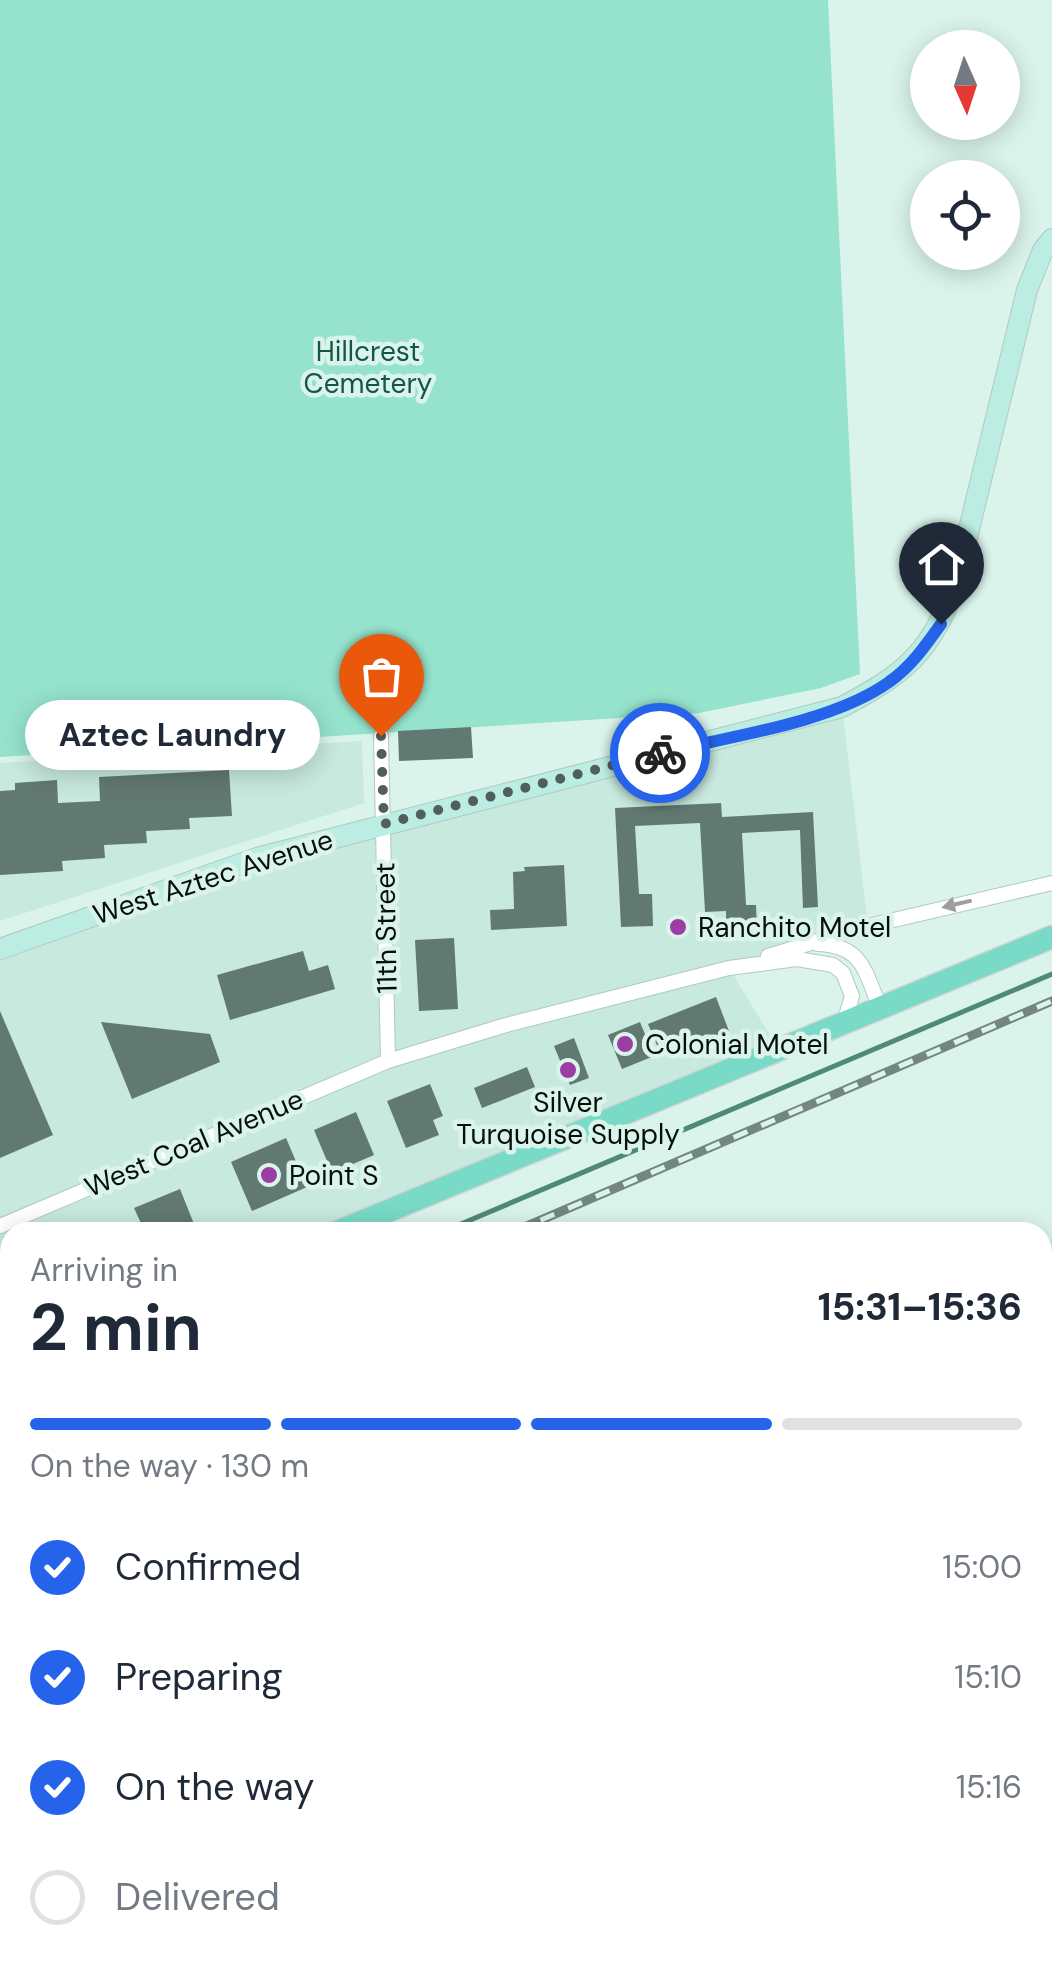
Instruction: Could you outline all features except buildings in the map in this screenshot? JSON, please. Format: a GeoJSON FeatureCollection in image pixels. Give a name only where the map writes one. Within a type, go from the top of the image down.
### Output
{"type":"FeatureCollection","features":[{"type":"Feature","properties":{"kind":"main road","name":"West Aztec Avenue"},"geometry":{"type":"LineString","coordinates":[[0,949],[257,858],[842,707],[889,682],[917,657],[941,624],[955,587],[1027,290],[1043,250],[1052,240]]}},
{"type":"Feature","properties":{"kind":"main road"},"geometry":{"type":"LineString","coordinates":[[360,1222],[1052,936]]}},
{"type":"Feature","properties":{"kind":"street","name":"11th Street"},"geometry":{"type":"LineString","coordinates":[[381,736],[388,1060]]}},
{"type":"Feature","properties":{"kind":"street"},"geometry":{"type":"LineString","coordinates":[[729,968],[917,914],[1052,883]]}},
{"type":"Feature","properties":{"kind":"street"},"geometry":{"type":"LineString","coordinates":[[807,944],[836,944],[853,953],[864,968],[880,1008]]}},
{"type":"Feature","properties":{"kind":"street"},"geometry":{"type":"LineString","coordinates":[[729,968],[796,960],[833,966],[843,973],[852,996],[846,1016],[832,1028]]}},
{"type":"Feature","properties":{"kind":"street","name":"West Coal Avenue"},"geometry":{"type":"LineString","coordinates":[[9,1222],[388,1060],[506,1025],[729,968]]}},
{"type":"Feature","properties":{"kind":"shaded area"},"geometry":{"type":"Polygon","coordinates":[[[842,707],[868,926],[506,1025],[729,968],[779,1050],[361,1222],[0,1222],[0,949],[257,858],[842,707]]]}},
{"type":"Feature","properties":{"kind":"shaded area"},"geometry":{"type":"Polygon","coordinates":[[[362,741],[364,803],[0,921],[0,763],[362,741]]]}},
{"type":"Feature","properties":{"kind":"green space","name":"Hillcrest Cemetery"},"geometry":{"type":"Polygon","coordinates":[[[0,0],[828,0],[860,674],[821,688],[699,713],[0,757],[0,0]]]}},
{"type":"Feature","properties":{"kind":"waterway"},"geometry":{"type":"LineString","coordinates":[[466,1222],[1052,974]]}},
{"type":"Feature","properties":{"kind":"railway"},"geometry":{"type":"LineString","coordinates":[[536,1222],[1052,1001]]}},
{"type":"Feature","properties":{"kind":"way so far"},"geometry":{"type":"LineString","coordinates":[[381,736],[384,824],[660,753]]}},
{"type":"Feature","properties":{"kind":"place","name":"Aztec Laundry"},"geometry":{"type":"Point","coordinates":[381,736]}},
{"type":"Feature","properties":{"kind":"place","name":"Ranchito Motel"},"geometry":{"type":"Point","coordinates":[678,927]}},
{"type":"Feature","properties":{"kind":"place","name":"Colonial Motel"},"geometry":{"type":"Point","coordinates":[625,1044]}},
{"type":"Feature","properties":{"kind":"place","name":"Silver Turquoise Supply"},"geometry":{"type":"Point","coordinates":[568,1070]}},
{"type":"Feature","properties":{"kind":"place","name":"Point S"},"geometry":{"type":"Point","coordinates":[269,1175]}},
{"type":"Feature","properties":{"kind":"route"},"geometry":{"type":"LineString","coordinates":[[660,753],[842,707],[889,682],[917,657],[941,624]]}}]}
